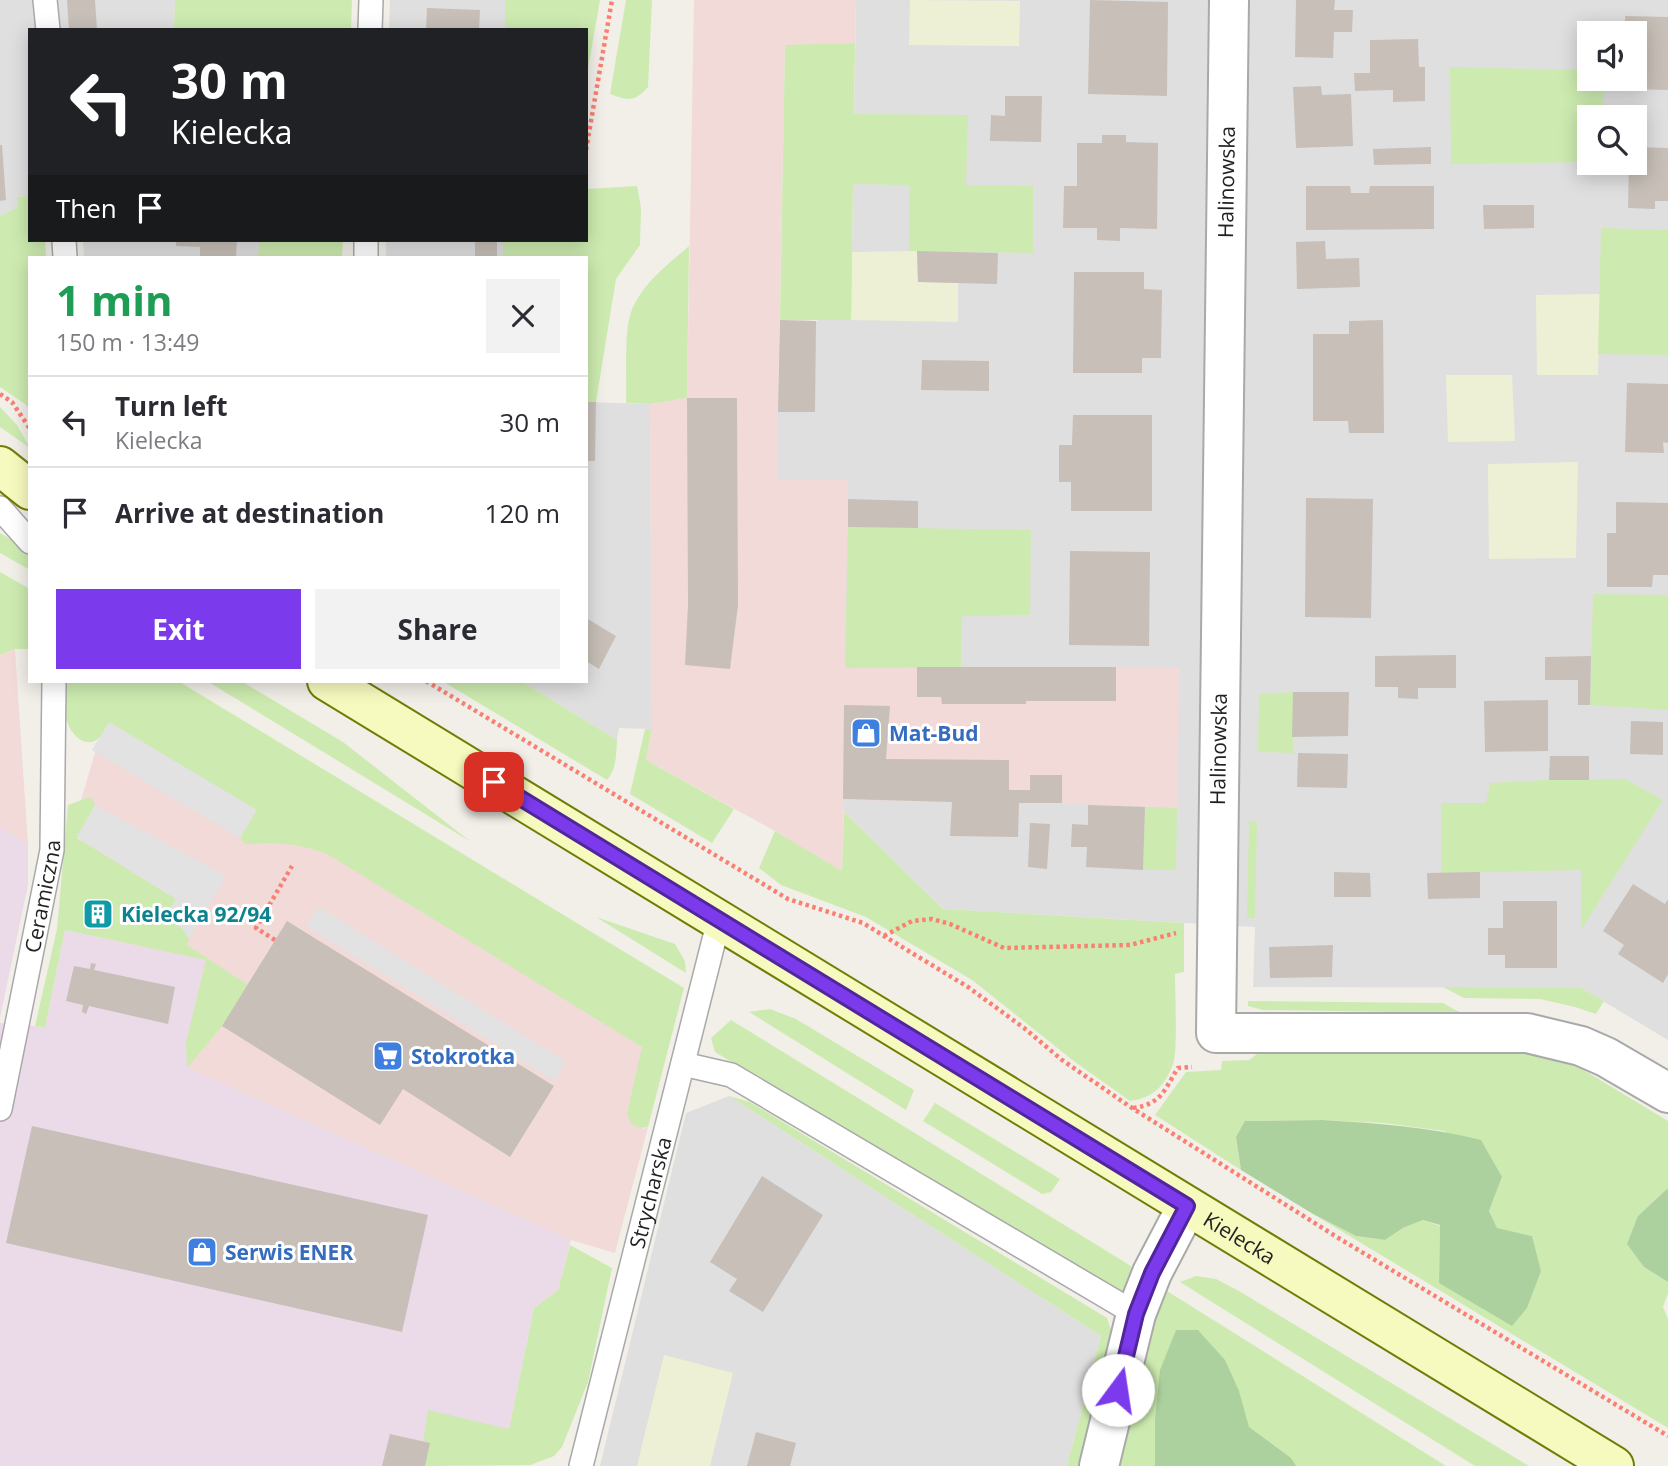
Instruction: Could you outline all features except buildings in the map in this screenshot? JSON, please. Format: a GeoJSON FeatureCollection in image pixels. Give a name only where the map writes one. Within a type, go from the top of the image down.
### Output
{"type":"FeatureCollection","features":[{"type":"Feature","properties":{"kind":"main road"},"geometry":{"type":"LineString","coordinates":[[0,467],[28,488]]}},
{"type":"Feature","properties":{"kind":"main road"},"geometry":{"type":"LineString","coordinates":[[0,488],[28,501]]}},
{"type":"Feature","properties":{"kind":"main road","name":"Kielecka"},"geometry":{"type":"LineString","coordinates":[[335,683],[1614,1466]]}},
{"type":"Feature","properties":{"kind":"street","name":"Halinowska"},"geometry":{"type":"LineString","coordinates":[[1228,0],[1216,1032],[1527,1033],[1581,1046],[1606,1056],[1668,1093]]}},
{"type":"Feature","properties":{"kind":"street"},"geometry":{"type":"LineString","coordinates":[[1099,1466],[1136,1314],[1152,1273],[1187,1206]]}},
{"type":"Feature","properties":{"kind":"lane"},"geometry":{"type":"LineString","coordinates":[[45,0],[48,28]]}},
{"type":"Feature","properties":{"kind":"lane"},"geometry":{"type":"LineString","coordinates":[[370,28],[371,0]]}},
{"type":"Feature","properties":{"kind":"lane"},"geometry":{"type":"LineString","coordinates":[[0,509],[28,540]]}},
{"type":"Feature","properties":{"kind":"lane","name":"Ceramiczna"},"geometry":{"type":"LineString","coordinates":[[0,1109],[52,850],[54,683]]}},
{"type":"Feature","properties":{"kind":"lane","name":"Strycharska"},"geometry":{"type":"LineString","coordinates":[[582,1466],[719,920]]}},
{"type":"Feature","properties":{"kind":"lane"},"geometry":{"type":"LineString","coordinates":[[683,1064],[731,1075],[1136,1314]]}},
{"type":"Feature","properties":{"kind":"path"},"geometry":{"type":"LineString","coordinates":[[588,138],[612,0]]}},
{"type":"Feature","properties":{"kind":"path"},"geometry":{"type":"LineString","coordinates":[[0,394],[12,402],[28,426]]}},
{"type":"Feature","properties":{"kind":"path"},"geometry":{"type":"LineString","coordinates":[[429,683],[788,899],[863,923],[968,987],[1062,1060],[1132,1108],[1351,1246],[1668,1436]]}},
{"type":"Feature","properties":{"kind":"path"},"geometry":{"type":"LineString","coordinates":[[275,940],[256,928],[292,866]]}},
{"type":"Feature","properties":{"kind":"path"},"geometry":{"type":"LineString","coordinates":[[884,936],[912,922],[932,919],[1004,948],[1130,945],[1181,932]]}},
{"type":"Feature","properties":{"kind":"shaded area"},"geometry":{"type":"Polygon","coordinates":[[[0,0],[175,0],[174,28],[28,28],[28,196],[18,197],[18,207],[0,216],[0,0]]]}},
{"type":"Feature","properties":{"kind":"shaded area"},"geometry":{"type":"Polygon","coordinates":[[[390,0],[505,0],[505,28],[389,28],[390,0]]]}},
{"type":"Feature","properties":{"kind":"shaded area"},"geometry":{"type":"Polygon","coordinates":[[[694,0],[856,0],[855,43],[785,46],[778,412],[778,479],[848,480],[845,668],[1180,667],[1177,808],[1062,803],[844,800],[842,872],[775,831],[646,760],[652,729],[650,404],[687,398],[694,0]]]}},
{"type":"Feature","properties":{"kind":"shaded area"},"geometry":{"type":"Polygon","coordinates":[[[856,0],[1668,0],[1668,1040],[1581,988],[1253,987],[1255,927],[943,909],[844,812],[778,479],[780,320],[817,321],[852,252],[856,0]]]}},
{"type":"Feature","properties":{"kind":"shaded area"},"geometry":{"type":"Polygon","coordinates":[[[83,242],[259,242],[258,256],[84,256],[83,242]]]}},
{"type":"Feature","properties":{"kind":"shaded area"},"geometry":{"type":"Polygon","coordinates":[[[386,242],[503,242],[503,256],[386,256],[386,242]]]}},
{"type":"Feature","properties":{"kind":"shaded area"},"geometry":{"type":"Polygon","coordinates":[[[588,402],[650,404],[652,729],[619,728],[617,740],[524,683],[588,683],[588,402]]]}},
{"type":"Feature","properties":{"kind":"shaded area"},"geometry":{"type":"Polygon","coordinates":[[[15,649],[28,845],[0,827],[0,655],[15,649]]]}},
{"type":"Feature","properties":{"kind":"shaded area"},"geometry":{"type":"Polygon","coordinates":[[[109,722],[257,810],[240,838],[92,750],[109,722]]]}},
{"type":"Feature","properties":{"kind":"shaded area"},"geometry":{"type":"Polygon","coordinates":[[[99,739],[257,810],[643,1047],[627,1113],[643,1129],[648,1127],[615,1253],[571,1240],[187,1068],[74,824],[99,739]]]}},
{"type":"Feature","properties":{"kind":"shaded area"},"geometry":{"type":"Polygon","coordinates":[[[95,805],[226,876],[189,939],[183,929],[165,917],[176,899],[77,837],[95,805]]]}},
{"type":"Feature","properties":{"kind":"shaded area"},"geometry":{"type":"Polygon","coordinates":[[[0,827],[28,845],[28,885],[0,1018],[0,827]]]}},
{"type":"Feature","properties":{"kind":"shaded area"},"geometry":{"type":"Polygon","coordinates":[[[319,907],[566,1062],[555,1081],[306,926],[319,907]]]}},
{"type":"Feature","properties":{"kind":"shaded area"},"geometry":{"type":"Polygon","coordinates":[[[65,930],[206,960],[186,1042],[188,1068],[571,1240],[558,1290],[534,1308],[509,1429],[425,1466],[0,1466],[0,1023],[45,1028],[65,930]]]}},
{"type":"Feature","properties":{"kind":"shaded area"},"geometry":{"type":"Polygon","coordinates":[[[729,1096],[1101,1336],[1067,1466],[600,1466],[686,1113],[729,1096]]]}},
{"type":"Feature","properties":{"kind":"green space"},"geometry":{"type":"Polygon","coordinates":[[[175,0],[352,0],[351,28],[174,28],[175,0]]]}},
{"type":"Feature","properties":{"kind":"green space"},"geometry":{"type":"Polygon","coordinates":[[[505,0],[600,0],[588,69],[588,28],[505,28],[505,0]]]}},
{"type":"Feature","properties":{"kind":"green space"},"geometry":{"type":"Polygon","coordinates":[[[626,0],[652,0],[648,87],[631,99],[610,94],[626,0]]]}},
{"type":"Feature","properties":{"kind":"green space"},"geometry":{"type":"Polygon","coordinates":[[[910,0],[1020,1],[1019,46],[909,45],[910,0]]]}},
{"type":"Feature","properties":{"kind":"green space"},"geometry":{"type":"Polygon","coordinates":[[[855,43],[854,114],[968,115],[966,185],[1033,186],[1033,253],[909,251],[909,185],[853,184],[851,320],[780,320],[785,45],[855,43]]]}},
{"type":"Feature","properties":{"kind":"green space"},"geometry":{"type":"Polygon","coordinates":[[[1450,67],[1577,70],[1577,91],[1604,91],[1603,105],[1577,105],[1577,162],[1451,164],[1450,67]]]}},
{"type":"Feature","properties":{"kind":"green space"},"geometry":{"type":"Polygon","coordinates":[[[637,186],[641,208],[640,245],[616,279],[596,402],[588,402],[588,256],[503,256],[503,242],[588,242],[588,189],[637,186]]]}},
{"type":"Feature","properties":{"kind":"green space"},"geometry":{"type":"Polygon","coordinates":[[[28,196],[28,242],[45,242],[46,256],[28,256],[28,408],[0,387],[0,216],[18,207],[17,197],[28,196]]]}},
{"type":"Feature","properties":{"kind":"green space"},"geometry":{"type":"Polygon","coordinates":[[[1601,228],[1668,230],[1668,355],[1598,354],[1601,228]]]}},
{"type":"Feature","properties":{"kind":"green space"},"geometry":{"type":"Polygon","coordinates":[[[259,242],[343,242],[342,256],[258,256],[259,242]]]}},
{"type":"Feature","properties":{"kind":"green space"},"geometry":{"type":"Polygon","coordinates":[[[689,246],[687,398],[650,404],[626,403],[627,334],[634,305],[654,277],[689,246]]]}},
{"type":"Feature","properties":{"kind":"green space"},"geometry":{"type":"Polygon","coordinates":[[[917,251],[918,282],[958,283],[958,322],[851,320],[852,252],[917,251]]]}},
{"type":"Feature","properties":{"kind":"green space"},"geometry":{"type":"Polygon","coordinates":[[[1600,294],[1598,375],[1537,375],[1536,295],[1600,294]]]}},
{"type":"Feature","properties":{"kind":"green space"},"geometry":{"type":"Polygon","coordinates":[[[1446,375],[1512,375],[1515,441],[1448,442],[1446,375]]]}},
{"type":"Feature","properties":{"kind":"green space"},"geometry":{"type":"Polygon","coordinates":[[[0,407],[17,425],[28,447],[0,427],[0,407]]]}},
{"type":"Feature","properties":{"kind":"green space"},"geometry":{"type":"Polygon","coordinates":[[[1578,462],[1576,558],[1489,559],[1488,464],[1578,462]]]}},
{"type":"Feature","properties":{"kind":"green space"},"geometry":{"type":"Polygon","coordinates":[[[848,527],[1031,530],[1030,615],[962,616],[961,667],[845,668],[848,527]]]}},
{"type":"Feature","properties":{"kind":"green space"},"geometry":{"type":"Polygon","coordinates":[[[0,533],[26,550],[28,569],[0,553],[0,533]]]}},
{"type":"Feature","properties":{"kind":"green space"},"geometry":{"type":"Polygon","coordinates":[[[0,572],[28,588],[28,649],[15,649],[0,655],[0,572]]]}},
{"type":"Feature","properties":{"kind":"green space"},"geometry":{"type":"Polygon","coordinates":[[[1593,594],[1668,595],[1668,710],[1590,705],[1593,594]]]}},
{"type":"Feature","properties":{"kind":"green space"},"geometry":{"type":"Polygon","coordinates":[[[67,683],[181,683],[684,988],[648,1127],[640,1128],[634,1125],[627,1113],[642,1047],[327,854],[287,844],[245,844],[240,838],[256,810],[109,723],[95,741],[85,742],[72,731],[67,721],[67,683]]]}},
{"type":"Feature","properties":{"kind":"green space"},"geometry":{"type":"Polygon","coordinates":[[[210,683],[244,683],[343,742],[471,842],[210,683]]]}},
{"type":"Feature","properties":{"kind":"green space"},"geometry":{"type":"Polygon","coordinates":[[[445,683],[524,683],[617,740],[613,771],[607,780],[445,683]]]}},
{"type":"Feature","properties":{"kind":"green space"},"geometry":{"type":"Polygon","coordinates":[[[1293,692],[1293,753],[1258,752],[1259,694],[1293,692]]]}},
{"type":"Feature","properties":{"kind":"green space"},"geometry":{"type":"Polygon","coordinates":[[[645,729],[652,729],[646,760],[734,809],[712,843],[630,794],[645,729]]]}},
{"type":"Feature","properties":{"kind":"green space"},"geometry":{"type":"Polygon","coordinates":[[[1625,779],[1663,800],[1581,930],[1581,870],[1441,873],[1441,803],[1486,803],[1490,783],[1625,779]]]}},
{"type":"Feature","properties":{"kind":"green space"},"geometry":{"type":"Polygon","coordinates":[[[90,797],[95,805],[77,838],[176,899],[183,929],[189,939],[187,945],[248,985],[222,1026],[187,1068],[186,1042],[206,960],[65,930],[45,1028],[35,1026],[57,929],[68,805],[90,797]]]}},
{"type":"Feature","properties":{"kind":"green space"},"geometry":{"type":"Polygon","coordinates":[[[1145,807],[1177,808],[1176,870],[1143,870],[1145,807]]]}},
{"type":"Feature","properties":{"kind":"green space"},"geometry":{"type":"Polygon","coordinates":[[[844,812],[943,909],[1184,923],[1184,972],[1175,974],[1175,1057],[1162,1085],[1152,1094],[1130,1101],[1075,1062],[972,980],[866,917],[781,885],[759,868],[775,831],[842,871],[844,812]]]}},
{"type":"Feature","properties":{"kind":"green space"},"geometry":{"type":"Polygon","coordinates":[[[1249,821],[1257,821],[1255,918],[1247,918],[1249,821]]]}},
{"type":"Feature","properties":{"kind":"green space"},"geometry":{"type":"Polygon","coordinates":[[[596,917],[675,944],[685,961],[686,973],[596,917]]]}},
{"type":"Feature","properties":{"kind":"green space"},"geometry":{"type":"Polygon","coordinates":[[[1443,987],[1581,988],[1604,1001],[1596,1014],[1540,999],[1464,998],[1443,987]]]}},
{"type":"Feature","properties":{"kind":"green space"},"geometry":{"type":"Polygon","coordinates":[[[1248,1001],[1443,1003],[1461,1013],[1263,1010],[1248,1006],[1248,1001]]]}},
{"type":"Feature","properties":{"kind":"green space"},"geometry":{"type":"Polygon","coordinates":[[[770,1009],[796,1019],[914,1090],[906,1110],[749,1012],[770,1009]]]}},
{"type":"Feature","properties":{"kind":"green space"},"geometry":{"type":"Polygon","coordinates":[[[731,1020],[1131,1266],[1130,1281],[1124,1295],[1099,1284],[715,1052],[711,1038],[731,1020]]]}},
{"type":"Feature","properties":{"kind":"green space"},"geometry":{"type":"Polygon","coordinates":[[[1264,1053],[1530,1054],[1572,1063],[1668,1121],[1668,1188],[1638,1216],[1644,1267],[1668,1282],[1668,1293],[1663,1307],[1668,1319],[1668,1428],[1313,1214],[1356,1236],[1385,1240],[1403,1228],[1423,1220],[1440,1226],[1439,1283],[1532,1236],[1497,1229],[1489,1211],[1502,1177],[1444,1131],[1384,1123],[1322,1120],[1246,1121],[1236,1137],[1241,1170],[1155,1115],[1186,1072],[1221,1070],[1222,1061],[1249,1060],[1264,1053]]]}},
{"type":"Feature","properties":{"kind":"green space"},"geometry":{"type":"Polygon","coordinates":[[[729,1096],[750,1102],[1107,1318],[1111,1330],[1109,1341],[1078,1466],[1067,1466],[1101,1336],[729,1096]]]}},
{"type":"Feature","properties":{"kind":"green space"},"geometry":{"type":"Polygon","coordinates":[[[935,1103],[1060,1179],[1051,1192],[1042,1194],[923,1121],[935,1103]]]}},
{"type":"Feature","properties":{"kind":"green space"},"geometry":{"type":"Polygon","coordinates":[[[1322,1120],[1402,1126],[1481,1140],[1502,1177],[1489,1211],[1497,1228],[1532,1236],[1541,1271],[1527,1308],[1512,1326],[1439,1283],[1440,1225],[1423,1220],[1403,1228],[1385,1240],[1356,1236],[1313,1214],[1241,1170],[1236,1137],[1245,1121],[1322,1120]]]}},
{"type":"Feature","properties":{"kind":"green space"},"geometry":{"type":"Polygon","coordinates":[[[1668,1188],[1668,1282],[1644,1267],[1627,1244],[1638,1216],[1668,1188]]]}},
{"type":"Feature","properties":{"kind":"green space"},"geometry":{"type":"Polygon","coordinates":[[[570,1245],[612,1268],[588,1382],[562,1447],[554,1456],[530,1465],[425,1466],[423,1442],[428,1410],[509,1429],[534,1308],[558,1290],[570,1245]]]}},
{"type":"Feature","properties":{"kind":"green space"},"geometry":{"type":"Polygon","coordinates":[[[1196,1276],[1216,1279],[1239,1291],[1529,1466],[1475,1466],[1180,1282],[1196,1276]]]}},
{"type":"Feature","properties":{"kind":"green space"},"geometry":{"type":"Polygon","coordinates":[[[1167,1291],[1446,1466],[1117,1466],[1159,1300],[1167,1291]]]}},
{"type":"Feature","properties":{"kind":"green space"},"geometry":{"type":"Polygon","coordinates":[[[1176,1330],[1198,1330],[1225,1360],[1239,1391],[1249,1427],[1291,1458],[1296,1466],[1155,1466],[1155,1420],[1160,1370],[1176,1330]]]}},
{"type":"Feature","properties":{"kind":"green space"},"geometry":{"type":"Polygon","coordinates":[[[664,1355],[733,1373],[710,1466],[637,1466],[664,1355]]]}},
{"type":"Feature","properties":{"kind":"place","name":"Mat-Bud"},"geometry":{"type":"Point","coordinates":[866,733]}},
{"type":"Feature","properties":{"kind":"place","name":"Kielecka 92/94"},"geometry":{"type":"Point","coordinates":[98,914]}},
{"type":"Feature","properties":{"kind":"place","name":"Stokrotka"},"geometry":{"type":"Point","coordinates":[388,1056]}},
{"type":"Feature","properties":{"kind":"place","name":"Serwis ENER"},"geometry":{"type":"Point","coordinates":[202,1252]}},
{"type":"Feature","properties":{"kind":"route"},"geometry":{"type":"LineString","coordinates":[[494,782],[1187,1206],[1152,1273],[1136,1314],[1118,1390]]}}]}
